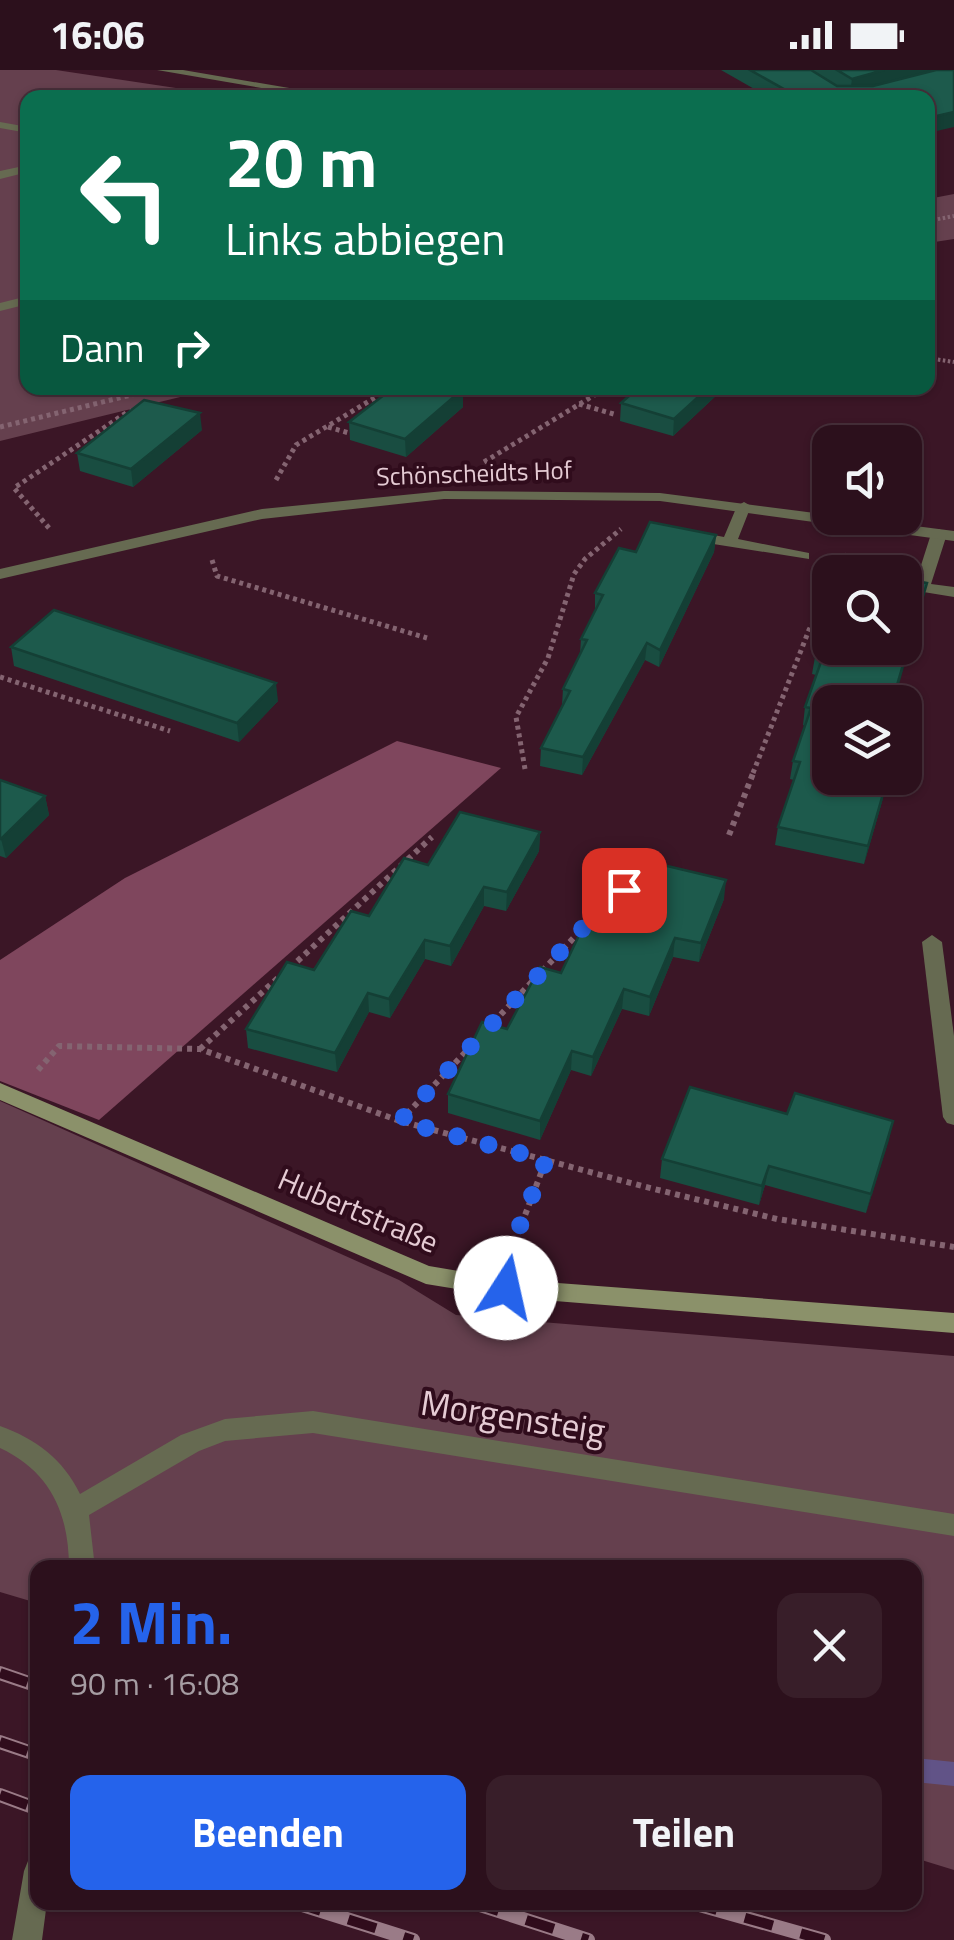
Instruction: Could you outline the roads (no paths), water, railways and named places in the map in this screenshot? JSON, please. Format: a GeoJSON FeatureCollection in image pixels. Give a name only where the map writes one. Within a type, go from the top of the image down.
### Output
{"type":"FeatureCollection","features":[{"type":"Feature","properties":{"kind":"street"},"geometry":{"type":"LineString","coordinates":[[162,70],[291,90]]}},
{"type":"Feature","properties":{"kind":"street","name":"Schönscheidts Hof"},"geometry":{"type":"LineString","coordinates":[[0,574],[262,514],[444,494],[660,497],[946,535]]}},
{"type":"Feature","properties":{"kind":"street"},"geometry":{"type":"LineString","coordinates":[[729,542],[744,506]]}},
{"type":"Feature","properties":{"kind":"street"},"geometry":{"type":"LineString","coordinates":[[665,530],[804,556]]}},
{"type":"Feature","properties":{"kind":"street"},"geometry":{"type":"LineString","coordinates":[[922,573],[946,535]]}},
{"type":"Feature","properties":{"kind":"street"},"geometry":{"type":"LineString","coordinates":[[922,587],[954,592]]}},
{"type":"Feature","properties":{"kind":"street"},"geometry":{"type":"LineString","coordinates":[[932,942],[954,1117]]}},
{"type":"Feature","properties":{"kind":"street","name":"Hubertstraße"},"geometry":{"type":"LineString","coordinates":[[7,1094],[426,1275],[506,1288],[954,1323]]}},
{"type":"Feature","properties":{"kind":"street","name":"Morgensteig"},"geometry":{"type":"LineString","coordinates":[[78,1508],[190,1443],[225,1430],[313,1422],[954,1524]]}},
{"type":"Feature","properties":{"kind":"street"},"geometry":{"type":"LineString","coordinates":[[0,1437],[14,1442],[62,1481],[78,1508],[81,1560]]}},
{"type":"Feature","properties":{"kind":"street"},"geometry":{"type":"LineString","coordinates":[[26,1940],[31,1910]]}},
{"type":"Feature","properties":{"kind":"waterway"},"geometry":{"type":"LineString","coordinates":[[922,1771],[954,1774]]}},
{"type":"Feature","properties":{"kind":"railway"},"geometry":{"type":"LineString","coordinates":[[0,1673],[30,1683]]}},
{"type":"Feature","properties":{"kind":"railway"},"geometry":{"type":"LineString","coordinates":[[0,1742],[30,1752]]}},
{"type":"Feature","properties":{"kind":"railway"},"geometry":{"type":"LineString","coordinates":[[0,1795],[30,1806]]}},
{"type":"Feature","properties":{"kind":"railway"},"geometry":{"type":"LineString","coordinates":[[318,1910],[413,1940]]}},
{"type":"Feature","properties":{"kind":"railway"},"geometry":{"type":"LineString","coordinates":[[496,1910],[588,1940]]}},
{"type":"Feature","properties":{"kind":"railway"},"geometry":{"type":"LineString","coordinates":[[717,1910],[824,1940]]}}]}
